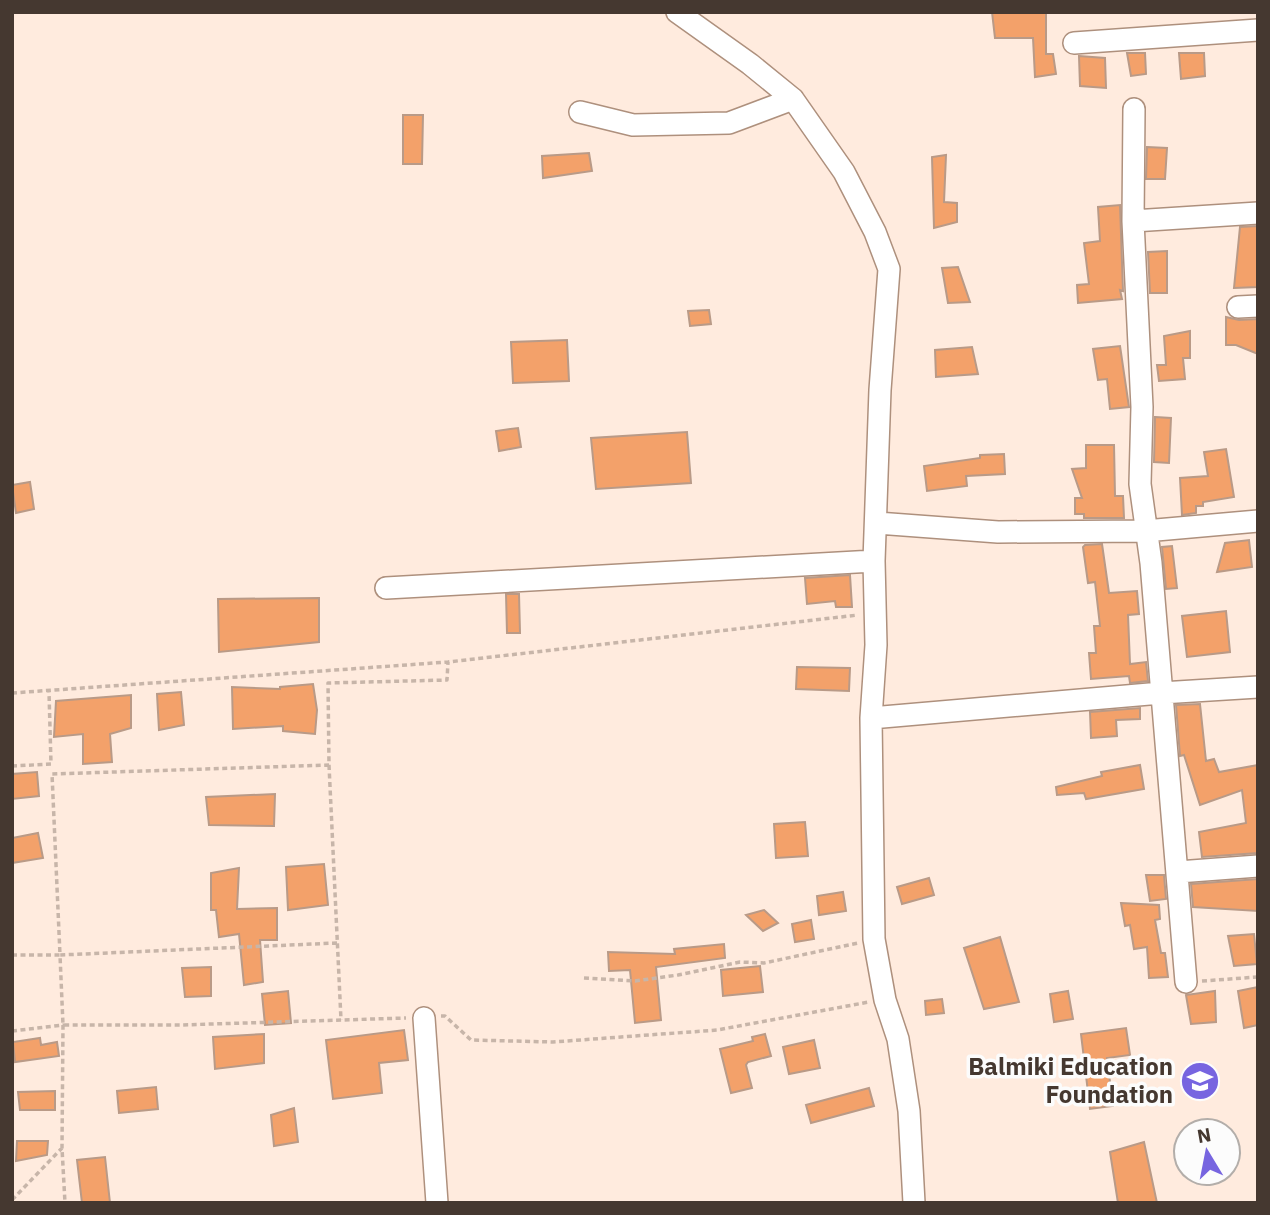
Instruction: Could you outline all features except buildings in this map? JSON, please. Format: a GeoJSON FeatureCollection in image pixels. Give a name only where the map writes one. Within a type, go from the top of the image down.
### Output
{"type":"FeatureCollection","features":[{"type":"Feature","properties":{"kind":"street"},"geometry":{"type":"LineString","coordinates":[[677,12],[750,64],[793,99],[844,172],[876,232],[889,269],[880,390],[874,561],[876,645],[871,718],[874,939],[885,1000],[898,1039],[909,1111],[914,1203]]}},
{"type":"Feature","properties":{"kind":"street"},"geometry":{"type":"LineString","coordinates":[[1074,43],[1258,30]]}},
{"type":"Feature","properties":{"kind":"street"},"geometry":{"type":"LineString","coordinates":[[580,112],[633,125],[729,123],[793,99]]}},
{"type":"Feature","properties":{"kind":"street"},"geometry":{"type":"LineString","coordinates":[[1133,109],[1133,221],[1142,407],[1140,484],[1151,563],[1186,982]]}},
{"type":"Feature","properties":{"kind":"street"},"geometry":{"type":"LineString","coordinates":[[1133,221],[1258,213]]}},
{"type":"Feature","properties":{"kind":"street"},"geometry":{"type":"LineString","coordinates":[[877,523],[998,532],[1145,531],[1258,521]]}},
{"type":"Feature","properties":{"kind":"street"},"geometry":{"type":"LineString","coordinates":[[386,588],[874,561]]}},
{"type":"Feature","properties":{"kind":"street"},"geometry":{"type":"LineString","coordinates":[[871,718],[1258,687]]}},
{"type":"Feature","properties":{"kind":"street"},"geometry":{"type":"LineString","coordinates":[[1178,872],[1258,866]]}},
{"type":"Feature","properties":{"kind":"street"},"geometry":{"type":"LineString","coordinates":[[424,1018],[437,1203]]}},
{"type":"Feature","properties":{"kind":"path"},"geometry":{"type":"LineString","coordinates":[[12,693],[448,662],[874,613]]}},
{"type":"Feature","properties":{"kind":"path"},"geometry":{"type":"LineString","coordinates":[[341,1020],[328,683],[447,680],[448,662]]}},
{"type":"Feature","properties":{"kind":"path"},"geometry":{"type":"LineString","coordinates":[[49,692],[63,1025],[62,1148],[65,1203]]}},
{"type":"Feature","properties":{"kind":"path"},"geometry":{"type":"LineString","coordinates":[[12,766],[51,764]]}},
{"type":"Feature","properties":{"kind":"path"},"geometry":{"type":"LineString","coordinates":[[52,775],[330,765]]}},
{"type":"Feature","properties":{"kind":"path"},"geometry":{"type":"LineString","coordinates":[[584,978],[635,981],[740,962],[764,963],[874,939]]}},
{"type":"Feature","properties":{"kind":"path"},"geometry":{"type":"LineString","coordinates":[[12,955],[337,943]]}},
{"type":"Feature","properties":{"kind":"path"},"geometry":{"type":"LineString","coordinates":[[1186,982],[1258,977]]}},
{"type":"Feature","properties":{"kind":"path"},"geometry":{"type":"LineString","coordinates":[[12,1031],[63,1025],[180,1025],[445,1016],[471,1040],[554,1042],[717,1030],[885,1000]]}},
{"type":"Feature","properties":{"kind":"path"},"geometry":{"type":"LineString","coordinates":[[12,1200],[62,1148]]}},
{"type":"Feature","properties":{"kind":"place","name":"Balmiki Education Foundation"},"geometry":{"type":"Point","coordinates":[1200,1081]}}]}
